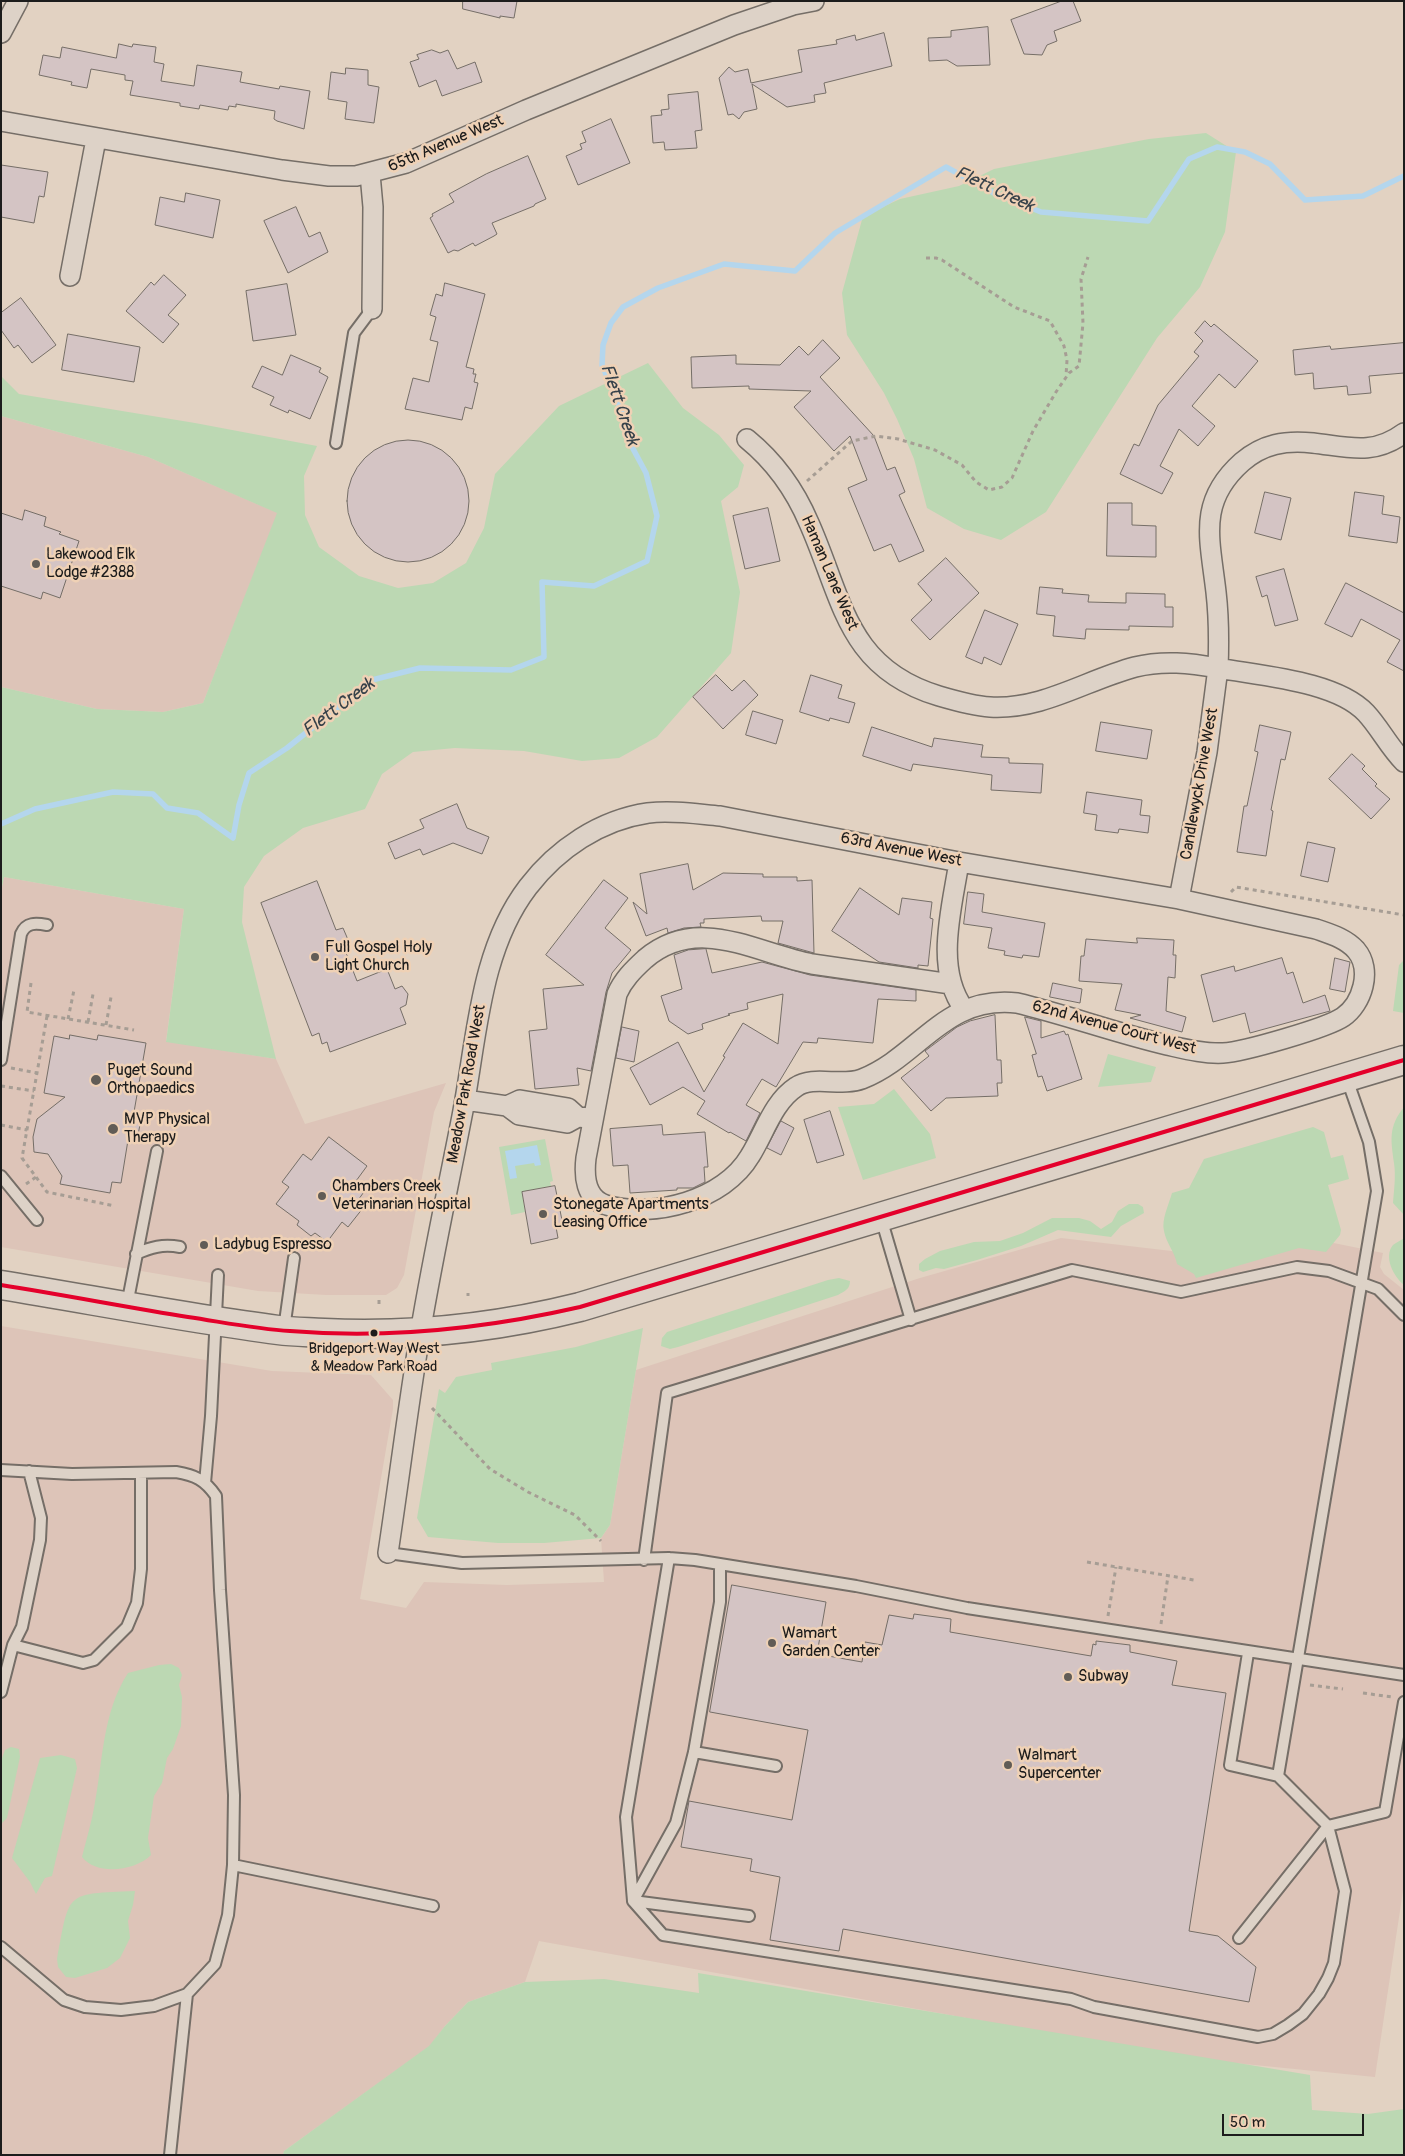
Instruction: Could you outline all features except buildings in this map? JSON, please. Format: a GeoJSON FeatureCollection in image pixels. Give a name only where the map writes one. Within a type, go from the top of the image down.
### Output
{"type":"FeatureCollection","features":[{"type":"Feature","properties":{"kind":"main road"},"geometry":{"type":"LineString","coordinates":[[1,1285],[283,1330],[350,1334],[466,1329],[556,1313],[1404,1060]]}},
{"type":"Feature","properties":{"kind":"street"},"geometry":{"type":"LineString","coordinates":[[1,33],[18,1]]}},
{"type":"Feature","properties":{"kind":"street","name":"65th Avenue West"},"geometry":{"type":"LineString","coordinates":[[1,121],[96,139],[315,175],[351,176],[370,174],[406,163],[526,110],[734,25],[793,5],[814,1]]}},
{"type":"Feature","properties":{"kind":"street"},"geometry":{"type":"LineString","coordinates":[[70,276],[96,139]]}},
{"type":"Feature","properties":{"kind":"street"},"geometry":{"type":"LineString","coordinates":[[370,174],[373,207],[372,309]]}},
{"type":"Feature","properties":{"kind":"street","name":"Candlewyck Drive West"},"geometry":{"type":"LineString","coordinates":[[1179,899],[1207,752],[1218,668],[1218,619],[1209,547],[1209,519],[1215,496],[1228,475],[1257,451],[1280,442],[1300,442],[1341,448],[1371,448],[1387,444],[1404,433]]}},
{"type":"Feature","properties":{"kind":"street","name":"Haman Lane West"},"geometry":{"type":"LineString","coordinates":[[747,439],[775,466],[793,493],[809,523],[843,612],[863,647],[886,670],[924,691],[974,705],[1007,707],[1059,696],[1137,667],[1182,663],[1218,668]]}},
{"type":"Feature","properties":{"kind":"street"},"geometry":{"type":"LineString","coordinates":[[1218,668],[1312,686],[1340,694],[1367,714],[1404,762]]}},
{"type":"Feature","properties":{"kind":"street","name":"63rd Avenue West"},"geometry":{"type":"LineString","coordinates":[[622,818],[650,813],[720,816],[960,862],[1179,899],[1316,929],[1339,938],[1356,950],[1362,960],[1362,988]]}},
{"type":"Feature","properties":{"kind":"street","name":"Meadow Park Road West"},"geometry":{"type":"LineString","coordinates":[[388,1553],[420,1332],[489,974],[497,943],[515,906],[544,868],[566,848],[622,818]]}},
{"type":"Feature","properties":{"kind":"street"},"geometry":{"type":"LineString","coordinates":[[960,862],[948,944],[951,984],[964,1010]]}},
{"type":"Feature","properties":{"kind":"street","name":"62nd Avenue Court West"},"geometry":{"type":"LineString","coordinates":[[951,984],[812,964],[792,960],[727,940],[694,938],[677,941],[660,948],[625,978],[619,990],[585,1118],[586,1183],[596,1200],[607,1206],[647,1208],[696,1199],[728,1182],[744,1166],[777,1108],[794,1088],[808,1082],[852,1082],[870,1075],[901,1055],[943,1022],[964,1010],[990,1002],[1017,1003],[1157,1042],[1201,1052],[1223,1053],[1244,1050],[1334,1022],[1353,1009],[1362,988]]}},
{"type":"Feature","properties":{"kind":"street"},"geometry":{"type":"LineString","coordinates":[[465,1100],[506,1106],[518,1115],[566,1123],[585,1118]]}},
{"type":"Feature","properties":{"kind":"lane"},"geometry":{"type":"LineString","coordinates":[[336,443],[354,333],[372,309]]}},
{"type":"Feature","properties":{"kind":"lane"},"geometry":{"type":"LineString","coordinates":[[1,1060],[23,928],[36,923],[47,925]]}},
{"type":"Feature","properties":{"kind":"lane"},"geometry":{"type":"LineString","coordinates":[[1278,1776],[1296,1660],[1377,1191],[1369,1142],[1347,1078]]}},
{"type":"Feature","properties":{"kind":"lane"},"geometry":{"type":"LineString","coordinates":[[127,1306],[157,1152]]}},
{"type":"Feature","properties":{"kind":"lane"},"geometry":{"type":"LineString","coordinates":[[1,1176],[37,1220]]}},
{"type":"Feature","properties":{"kind":"lane"},"geometry":{"type":"LineString","coordinates":[[880,1217],[912,1320]]}},
{"type":"Feature","properties":{"kind":"lane"},"geometry":{"type":"LineString","coordinates":[[136,1254],[148,1248],[167,1244],[180,1247]]}},
{"type":"Feature","properties":{"kind":"lane"},"geometry":{"type":"LineString","coordinates":[[283,1330],[294,1258]]}},
{"type":"Feature","properties":{"kind":"lane"},"geometry":{"type":"LineString","coordinates":[[644,1560],[667,1393],[1072,1270],[1181,1292],[1297,1267],[1328,1271],[1378,1289],[1404,1315]]}},
{"type":"Feature","properties":{"kind":"lane"},"geometry":{"type":"LineString","coordinates":[[205,1483],[212,1416],[218,1275]]}},
{"type":"Feature","properties":{"kind":"lane"},"geometry":{"type":"LineString","coordinates":[[1,1470],[72,1474],[184,1473],[191,1474],[205,1483],[216,1496],[220,1590],[234,1795],[233,1865],[228,1915],[215,1964],[186,1994],[154,2006],[121,2010],[85,2008],[64,2000],[1,1947]]}},
{"type":"Feature","properties":{"kind":"lane"},"geometry":{"type":"LineString","coordinates":[[1,1692],[13,1645],[22,1627],[40,1540],[41,1518],[28,1471]]}},
{"type":"Feature","properties":{"kind":"lane"},"geometry":{"type":"LineString","coordinates":[[13,1645],[83,1663],[94,1660],[127,1627],[137,1603],[141,1568],[141,1473]]}},
{"type":"Feature","properties":{"kind":"lane"},"geometry":{"type":"LineString","coordinates":[[388,1553],[462,1563],[669,1558],[695,1560],[856,1586],[960,1607],[1248,1653],[1404,1675]]}},
{"type":"Feature","properties":{"kind":"lane"},"geometry":{"type":"LineString","coordinates":[[669,1558],[626,1816],[633,1900],[663,1935],[1071,1999],[1094,2007],[1258,2037],[1273,2034],[1288,2025],[1303,2014],[1319,1994],[1334,1963],[1345,1891],[1328,1826],[1278,1776],[1230,1765],[1248,1653]]}},
{"type":"Feature","properties":{"kind":"lane"},"geometry":{"type":"LineString","coordinates":[[633,1900],[676,1823],[694,1752],[720,1602],[720,1565]]}},
{"type":"Feature","properties":{"kind":"lane"},"geometry":{"type":"LineString","coordinates":[[1239,1938],[1328,1826],[1385,1812],[1399,1700]]}},
{"type":"Feature","properties":{"kind":"lane"},"geometry":{"type":"LineString","coordinates":[[694,1752],[776,1766]]}},
{"type":"Feature","properties":{"kind":"lane"},"geometry":{"type":"LineString","coordinates":[[233,1865],[433,1906]]}},
{"type":"Feature","properties":{"kind":"lane"},"geometry":{"type":"LineString","coordinates":[[633,1900],[749,1916]]}},
{"type":"Feature","properties":{"kind":"lane"},"geometry":{"type":"LineString","coordinates":[[170,2155],[186,1994]]}},
{"type":"Feature","properties":{"kind":"path"},"geometry":{"type":"LineString","coordinates":[[793,493],[852,441],[876,436],[898,439],[935,450],[962,465],[976,482],[989,490],[1002,487],[1012,478],[1033,430],[1066,378],[1079,366],[1083,323],[1081,278],[1088,257]]}},
{"type":"Feature","properties":{"kind":"path"},"geometry":{"type":"LineString","coordinates":[[926,258],[942,260],[1014,307],[1050,321],[1064,346],[1067,360],[1066,378]]}},
{"type":"Feature","properties":{"kind":"path"},"geometry":{"type":"LineString","coordinates":[[1225,909],[1229,896],[1236,887],[1404,914]]}},
{"type":"Feature","properties":{"kind":"path"},"geometry":{"type":"LineString","coordinates":[[31,983],[27,1012],[134,1030]]}},
{"type":"Feature","properties":{"kind":"path"},"geometry":{"type":"LineString","coordinates":[[68,1019],[74,990]]}},
{"type":"Feature","properties":{"kind":"path"},"geometry":{"type":"LineString","coordinates":[[88,1022],[93,994]]}},
{"type":"Feature","properties":{"kind":"path"},"geometry":{"type":"LineString","coordinates":[[106,1025],[111,997]]}},
{"type":"Feature","properties":{"kind":"path"},"geometry":{"type":"LineString","coordinates":[[47,1016],[22,1158],[47,1192],[115,1206]]}},
{"type":"Feature","properties":{"kind":"path"},"geometry":{"type":"LineString","coordinates":[[10,1068],[37,1073]]}},
{"type":"Feature","properties":{"kind":"path"},"geometry":{"type":"LineString","coordinates":[[1,1086],[34,1091]]}},
{"type":"Feature","properties":{"kind":"path"},"geometry":{"type":"LineString","coordinates":[[1,1125],[27,1130]]}},
{"type":"Feature","properties":{"kind":"path"},"geometry":{"type":"LineString","coordinates":[[379,1300],[379,1305]]}},
{"type":"Feature","properties":{"kind":"path"},"geometry":{"type":"LineString","coordinates":[[380,1366],[380,1370],[383,1369]]}},
{"type":"Feature","properties":{"kind":"path"},"geometry":{"type":"LineString","coordinates":[[432,1408],[490,1469],[528,1492],[575,1515],[601,1541]]}},
{"type":"Feature","properties":{"kind":"path"},"geometry":{"type":"LineString","coordinates":[[1087,1562],[1194,1580]]}},
{"type":"Feature","properties":{"kind":"path"},"geometry":{"type":"LineString","coordinates":[[1108,1616],[1116,1567]]}},
{"type":"Feature","properties":{"kind":"path"},"geometry":{"type":"LineString","coordinates":[[1161,1624],[1168,1576]]}},
{"type":"Feature","properties":{"kind":"path"},"geometry":{"type":"LineString","coordinates":[[1310,1685],[1344,1689]]}},
{"type":"Feature","properties":{"kind":"path"},"geometry":{"type":"LineString","coordinates":[[1363,1692],[1399,1700]]}},
{"type":"Feature","properties":{"kind":"shaded area"},"geometry":{"type":"Polygon","coordinates":[[[1,416],[148,457],[278,513],[203,703],[163,712],[97,709],[1,687],[1,416]]]}},
{"type":"Feature","properties":{"kind":"shaded area"},"geometry":{"type":"Polygon","coordinates":[[[4,877],[184,909],[166,1041],[276,1059],[305,1124],[446,1083],[434,1112],[404,1275],[397,1288],[386,1295],[326,1295],[258,1291],[1,1247],[1,892],[4,877]]]}},
{"type":"Feature","properties":{"kind":"shaded area"},"geometry":{"type":"Polygon","coordinates":[[[1294,1235],[1383,1253],[1380,1267],[1384,1274],[1404,1290],[1404,1884],[1375,2077],[1194,2059],[539,1941],[525,1982],[468,2002],[445,2026],[430,2046],[284,2151],[283,2155],[1,2155],[1,1326],[272,1371],[371,1375],[393,1400],[393,1409],[360,1599],[406,1608],[424,1582],[507,1585],[604,1582],[601,1538],[610,1525],[636,1370],[920,1278],[1061,1238],[1231,1258],[1294,1235]]]}},
{"type":"Feature","properties":{"kind":"green space"},"geometry":{"type":"Polygon","coordinates":[[[1206,133],[1236,152],[1225,232],[1200,287],[1157,338],[1046,512],[1001,540],[964,529],[927,508],[914,459],[897,419],[884,393],[847,335],[842,293],[863,216],[900,199],[959,186],[994,169],[1149,139],[1206,133]]]}},
{"type":"Feature","properties":{"kind":"green space"},"geometry":{"type":"Polygon","coordinates":[[[648,363],[683,408],[719,435],[744,465],[738,487],[721,501],[740,592],[731,653],[657,737],[619,758],[582,761],[524,751],[455,748],[413,752],[382,774],[365,809],[303,828],[264,856],[244,887],[242,922],[276,1059],[166,1042],[184,909],[4,877],[1,892],[1,687],[97,709],[163,712],[203,703],[277,513],[148,457],[1,416],[1,376],[19,394],[195,423],[317,446],[304,476],[305,515],[319,547],[359,576],[398,588],[433,583],[466,563],[484,528],[495,474],[559,406],[648,363]]]}},
{"type":"Feature","properties":{"kind":"green space"},"geometry":{"type":"Polygon","coordinates":[[[1404,960],[1404,1013],[1393,1011],[1399,965],[1404,960]]]}},
{"type":"Feature","properties":{"kind":"green space"},"geometry":{"type":"Polygon","coordinates":[[[1108,1054],[1156,1067],[1151,1082],[1098,1087],[1108,1054]]]}},
{"type":"Feature","properties":{"kind":"green space"},"geometry":{"type":"Polygon","coordinates":[[[894,1089],[930,1134],[936,1158],[863,1180],[838,1107],[874,1104],[894,1089]]]}},
{"type":"Feature","properties":{"kind":"green space"},"geometry":{"type":"Polygon","coordinates":[[[1404,1107],[1404,1215],[1393,1203],[1395,1173],[1392,1134],[1395,1121],[1404,1107]]]}},
{"type":"Feature","properties":{"kind":"green space"},"geometry":{"type":"Polygon","coordinates":[[[1313,1127],[1324,1132],[1331,1158],[1343,1155],[1349,1179],[1328,1185],[1341,1230],[1340,1235],[1326,1252],[1299,1248],[1196,1278],[1194,1274],[1177,1264],[1165,1235],[1163,1227],[1164,1217],[1172,1193],[1189,1188],[1204,1159],[1313,1127]]]}},
{"type":"Feature","properties":{"kind":"green space"},"geometry":{"type":"Polygon","coordinates":[[[545,1139],[553,1181],[550,1182],[551,1186],[522,1192],[525,1212],[511,1215],[499,1147],[545,1139]]]}},
{"type":"Feature","properties":{"kind":"green space"},"geometry":{"type":"Polygon","coordinates":[[[1129,1204],[1138,1204],[1143,1207],[1144,1213],[1121,1226],[1111,1237],[1058,1230],[1021,1246],[977,1260],[944,1269],[936,1268],[923,1272],[919,1270],[919,1264],[940,1251],[974,1242],[1000,1241],[1023,1233],[1052,1218],[1079,1218],[1090,1221],[1101,1229],[1112,1222],[1118,1211],[1129,1204]]]}},
{"type":"Feature","properties":{"kind":"green space"},"geometry":{"type":"Polygon","coordinates":[[[1404,1238],[1404,1285],[1393,1272],[1389,1255],[1393,1245],[1404,1238]]]}},
{"type":"Feature","properties":{"kind":"green space"},"geometry":{"type":"Polygon","coordinates":[[[839,1278],[850,1281],[850,1284],[845,1291],[838,1295],[678,1347],[670,1349],[661,1346],[662,1338],[667,1332],[839,1278]]]}},
{"type":"Feature","properties":{"kind":"green space"},"geometry":{"type":"Polygon","coordinates":[[[643,1328],[610,1525],[601,1538],[544,1543],[498,1543],[428,1537],[417,1518],[439,1389],[445,1393],[456,1377],[492,1370],[491,1363],[576,1347],[643,1328]]]}},
{"type":"Feature","properties":{"kind":"green space"},"geometry":{"type":"Polygon","coordinates":[[[171,1664],[179,1668],[182,1675],[179,1685],[182,1697],[181,1726],[173,1749],[167,1758],[162,1783],[154,1796],[148,1838],[151,1855],[136,1865],[126,1868],[106,1869],[97,1867],[82,1857],[93,1814],[108,1721],[119,1688],[128,1673],[171,1664]]]}},
{"type":"Feature","properties":{"kind":"green space"},"geometry":{"type":"Polygon","coordinates":[[[11,1747],[19,1749],[20,1757],[7,1818],[1,1824],[1,1761],[5,1750],[11,1747]]]}},
{"type":"Feature","properties":{"kind":"green space"},"geometry":{"type":"Polygon","coordinates":[[[61,1755],[75,1759],[77,1768],[52,1876],[45,1878],[36,1894],[30,1882],[12,1858],[40,1758],[61,1755]]]}},
{"type":"Feature","properties":{"kind":"green space"},"geometry":{"type":"Polygon","coordinates":[[[135,1891],[128,1921],[130,1938],[120,1958],[107,1968],[75,1978],[66,1977],[58,1967],[57,1959],[65,1920],[69,1908],[74,1901],[95,1893],[135,1891]]]}},
{"type":"Feature","properties":{"kind":"green space"},"geometry":{"type":"Polygon","coordinates":[[[698,1973],[1310,2075],[1312,2110],[1368,2114],[1404,2109],[1404,2155],[283,2155],[284,2151],[429,2046],[468,2002],[525,1982],[604,1979],[699,1993],[698,1973]]]}},
{"type":"Feature","properties":{"kind":"water"},"geometry":{"type":"Polygon","coordinates":[[[537,1145],[541,1165],[535,1166],[534,1163],[515,1166],[517,1178],[510,1179],[505,1151],[537,1145]]]}},
{"type":"Feature","properties":{"kind":"waterway","name":"Flett Creek"},"geometry":{"type":"LineString","coordinates":[[1,824],[35,809],[113,792],[153,794],[167,808],[198,813],[233,838],[239,805],[249,773],[287,748],[372,680],[420,668],[511,670],[544,657],[542,582],[594,586],[647,561],[657,516],[646,473],[631,445],[626,422],[602,365],[603,345],[611,323],[623,307],[658,288],[724,264],[795,271],[835,233],[946,167],[994,193],[1041,212],[1148,221],[1189,159],[1217,147],[1245,152],[1270,164],[1305,200],[1363,196],[1404,176]]}},
{"type":"Feature","properties":{"kind":"transit line"},"geometry":{"type":"LineString","coordinates":[[1,1285],[226,1323],[290,1331],[363,1334],[400,1333],[508,1321],[580,1307],[1404,1060]]}},
{"type":"Feature","properties":{"kind":"place","name":"Lakewood Elk Lodge #2388"},"geometry":{"type":"Point","coordinates":[36,564]}},
{"type":"Feature","properties":{"kind":"place","name":"Full Gospel Holy Light Church"},"geometry":{"type":"Point","coordinates":[315,957]}},
{"type":"Feature","properties":{"kind":"place","name":"Puget Sound Orthopaedics"},"geometry":{"type":"Point","coordinates":[96,1080]}},
{"type":"Feature","properties":{"kind":"place","name":"MVP Physical Therapy"},"geometry":{"type":"Point","coordinates":[113,1129]}},
{"type":"Feature","properties":{"kind":"place","name":"Chambers Creek Veterinarian Hospital"},"geometry":{"type":"Point","coordinates":[322,1196]}},
{"type":"Feature","properties":{"kind":"place","name":"Stonegate Apartments Leasing Office"},"geometry":{"type":"Point","coordinates":[543,1214]}},
{"type":"Feature","properties":{"kind":"place","name":"Ladybug Espresso"},"geometry":{"type":"Point","coordinates":[204,1245]}},
{"type":"Feature","properties":{"kind":"place","name":"Bridgeport Way West & Meadow Park Road"},"geometry":{"type":"Point","coordinates":[374,1333]}},
{"type":"Feature","properties":{"kind":"place","name":"Wamart Garden Center"},"geometry":{"type":"Point","coordinates":[772,1643]}},
{"type":"Feature","properties":{"kind":"place","name":"Subway"},"geometry":{"type":"Point","coordinates":[1068,1677]}},
{"type":"Feature","properties":{"kind":"place","name":"Walmart Supercenter"},"geometry":{"type":"Point","coordinates":[1008,1765]}}]}
